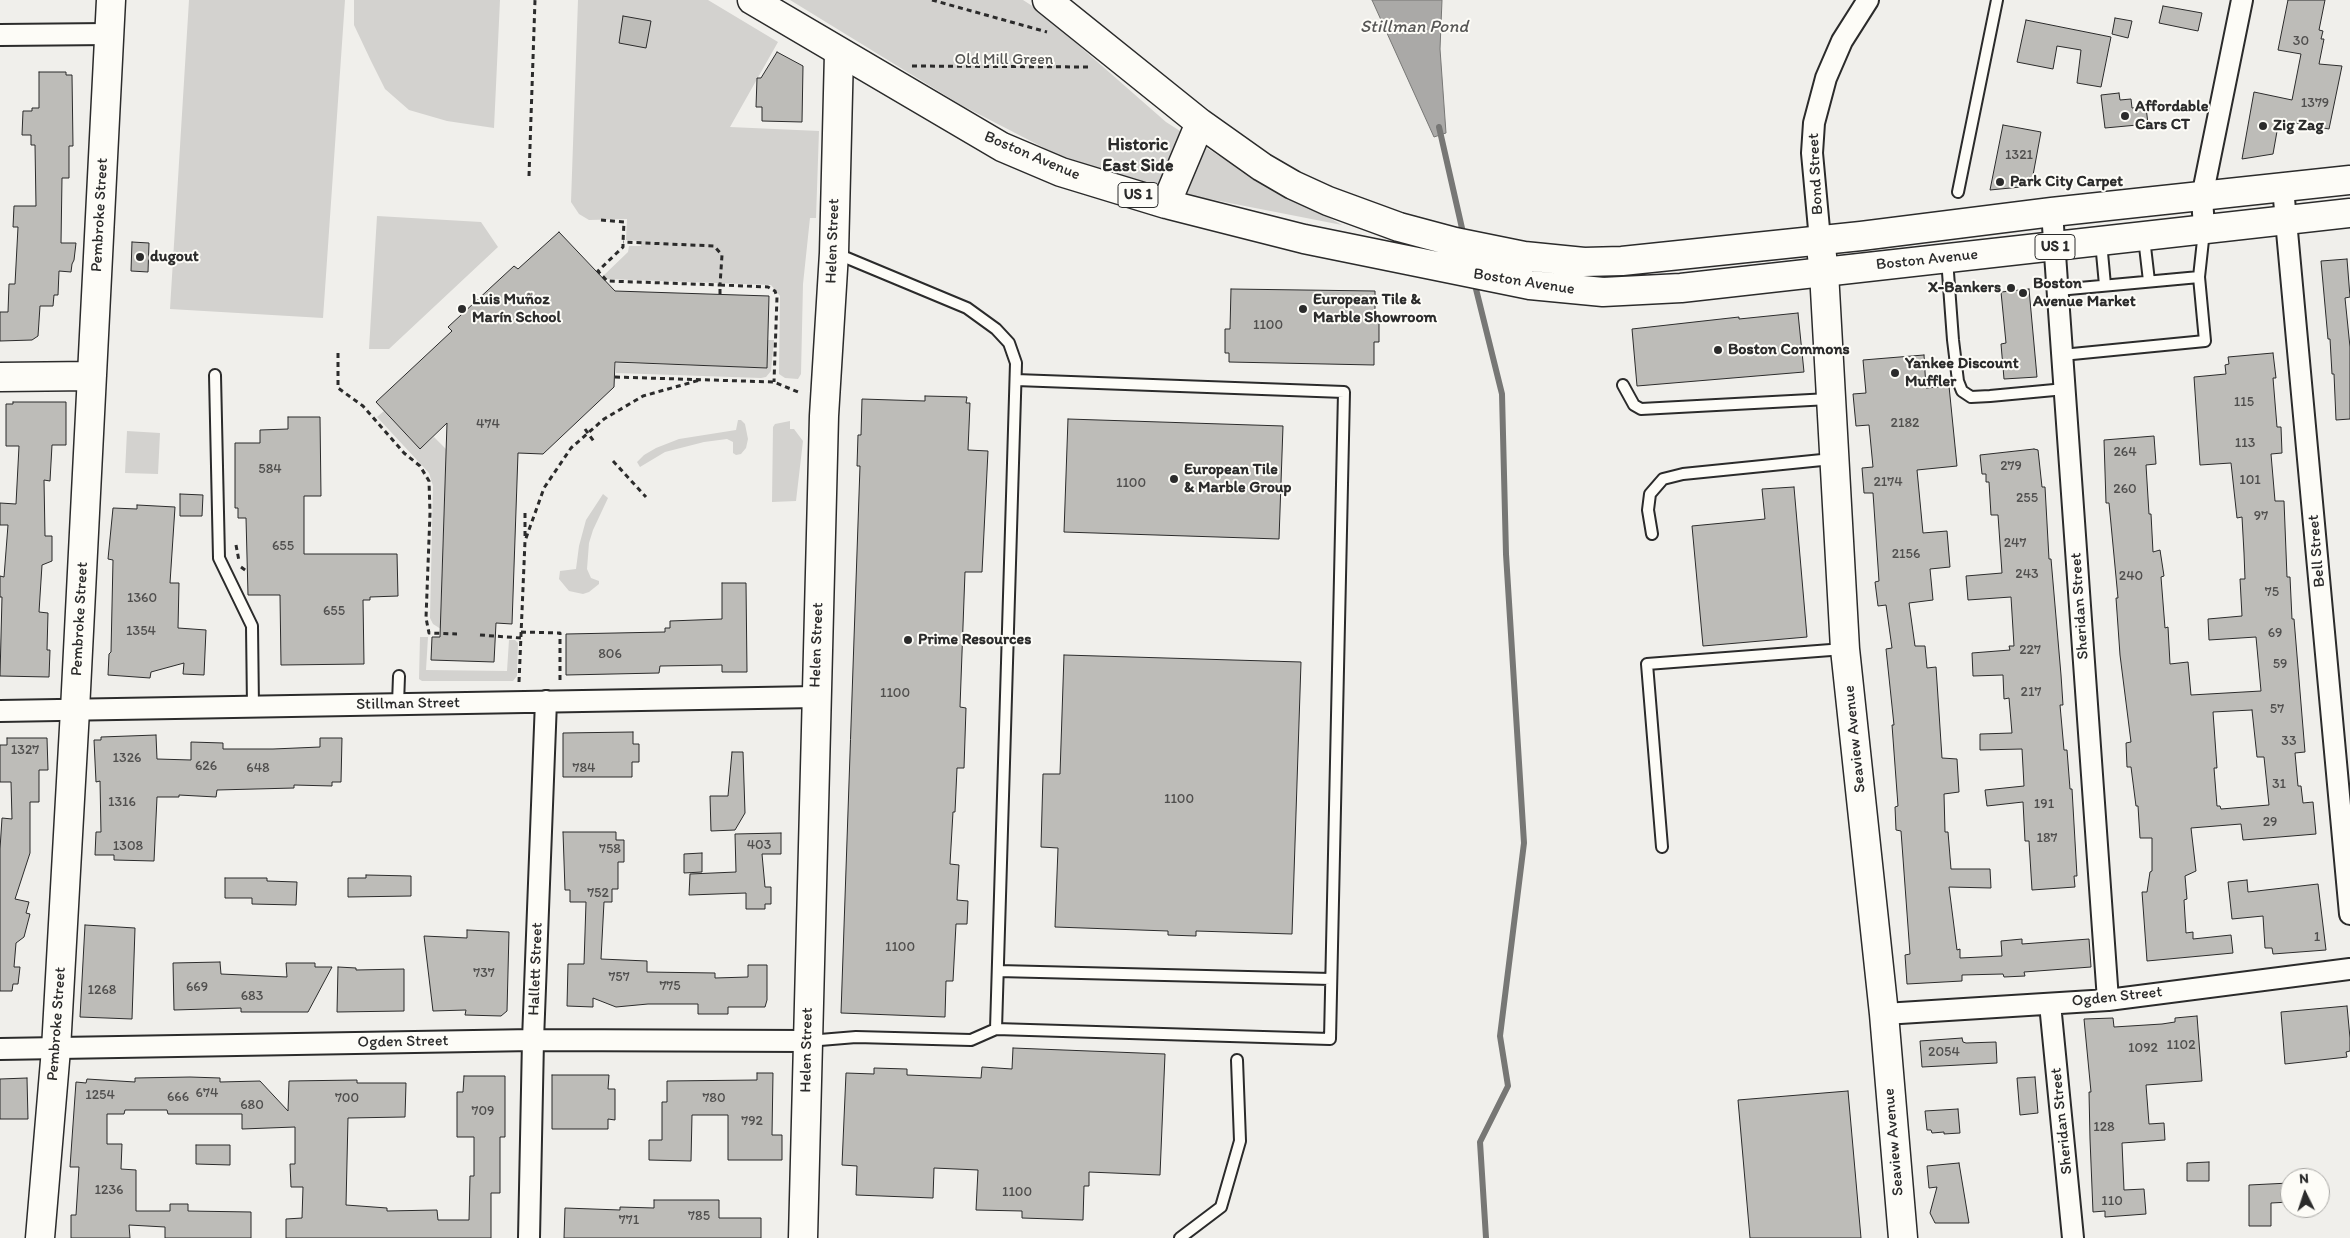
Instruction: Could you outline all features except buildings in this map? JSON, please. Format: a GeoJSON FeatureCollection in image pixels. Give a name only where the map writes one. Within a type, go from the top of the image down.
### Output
{"type":"FeatureCollection","features":[{"type":"Feature","properties":{"kind":"main road","name":"Pembroke Street"},"geometry":{"type":"LineString","coordinates":[[40,1238],[56,1049],[76,710],[111,0]]}},
{"type":"Feature","properties":{"kind":"main road","name":"Boston Avenue"},"geometry":{"type":"LineString","coordinates":[[752,0],[839,53],[1002,147],[1061,172],[1166,204],[1304,239],[1530,285],[1594,291],[1642,291],[2350,213]]}},
{"type":"Feature","properties":{"kind":"main road","name":"Boston Avenue"},"geometry":{"type":"LineString","coordinates":[[1047,0],[1200,123],[1262,167],[1328,201],[1399,228],[1524,256],[1584,262],[1622,261],[2350,180]]}},
{"type":"Feature","properties":{"kind":"main road","name":"Helen Street"},"geometry":{"type":"LineString","coordinates":[[802,1238],[824,416],[834,252],[839,53]]}},
{"type":"Feature","properties":{"kind":"main road"},"geometry":{"type":"LineString","coordinates":[[1166,204],[1200,123]]}},
{"type":"Feature","properties":{"kind":"main road"},"geometry":{"type":"LineString","coordinates":[[1944,226],[1947,258]]}},
{"type":"Feature","properties":{"kind":"main road","name":"Seaview Avenue"},"geometry":{"type":"LineString","coordinates":[[1820,240],[1824,272],[1845,649],[1884,1014],[1902,1238]]}},
{"type":"Feature","properties":{"kind":"main road"},"geometry":{"type":"LineString","coordinates":[[0,377],[92,376]]}},
{"type":"Feature","properties":{"kind":"street","name":"Bond Street"},"geometry":{"type":"LineString","coordinates":[[1820,240],[1812,153],[1814,123],[1826,78],[1842,40],[1868,0]]}},
{"type":"Feature","properties":{"kind":"street"},"geometry":{"type":"LineString","coordinates":[[2204,229],[2202,197],[2242,0]]}},
{"type":"Feature","properties":{"kind":"street"},"geometry":{"type":"LineString","coordinates":[[0,35],[109,34]]}},
{"type":"Feature","properties":{"kind":"street","name":"Bell Street"},"geometry":{"type":"LineString","coordinates":[[2283,188],[2350,914]]}},
{"type":"Feature","properties":{"kind":"street","name":"Sheridan Street"},"geometry":{"type":"LineString","coordinates":[[2052,212],[2108,1000]]}},
{"type":"Feature","properties":{"kind":"street","name":"Stillman Street"},"geometry":{"type":"LineString","coordinates":[[0,711],[816,697]]}},
{"type":"Feature","properties":{"kind":"street","name":"Hallett Street"},"geometry":{"type":"LineString","coordinates":[[529,1238],[533,1040],[546,701]]}},
{"type":"Feature","properties":{"kind":"street","name":"Ogden Street"},"geometry":{"type":"LineString","coordinates":[[1884,1014],[2108,1000],[2350,969]]}},
{"type":"Feature","properties":{"kind":"street","name":"Sheridan Street"},"geometry":{"type":"LineString","coordinates":[[2050,1004],[2073,1238]]}},
{"type":"Feature","properties":{"kind":"street","name":"Ogden Street"},"geometry":{"type":"LineString","coordinates":[[0,1049],[533,1040],[807,1041]]}},
{"type":"Feature","properties":{"kind":"lane"},"geometry":{"type":"LineString","coordinates":[[1958,192],[1997,0]]}},
{"type":"Feature","properties":{"kind":"lane"},"geometry":{"type":"LineString","coordinates":[[2062,355],[2205,341],[2199,277],[2204,229]]}},
{"type":"Feature","properties":{"kind":"lane"},"geometry":{"type":"LineString","coordinates":[[2144,236],[2149,281]]}},
{"type":"Feature","properties":{"kind":"lane"},"geometry":{"type":"LineString","coordinates":[[2100,241],[2105,286]]}},
{"type":"Feature","properties":{"kind":"lane"},"geometry":{"type":"LineString","coordinates":[[834,252],[967,308],[996,328],[1009,343],[1016,363],[996,1029]]}},
{"type":"Feature","properties":{"kind":"lane"},"geometry":{"type":"LineString","coordinates":[[1947,258],[1953,340],[1958,381],[1962,391],[1971,397],[2065,389]]}},
{"type":"Feature","properties":{"kind":"lane"},"geometry":{"type":"LineString","coordinates":[[2058,290],[2199,277]]}},
{"type":"Feature","properties":{"kind":"lane"},"geometry":{"type":"LineString","coordinates":[[215,374],[219,558],[252,626],[253,707]]}},
{"type":"Feature","properties":{"kind":"lane"},"geometry":{"type":"LineString","coordinates":[[807,1041],[856,1037],[971,1040],[996,1029],[1330,1039],[1344,392],[1016,380]]}},
{"type":"Feature","properties":{"kind":"lane"},"geometry":{"type":"LineString","coordinates":[[1623,385],[1634,405],[1641,409],[1830,399]]}},
{"type":"Feature","properties":{"kind":"lane"},"geometry":{"type":"LineString","coordinates":[[1652,534],[1648,510],[1650,494],[1663,479],[1683,474],[1833,459]]}},
{"type":"Feature","properties":{"kind":"lane"},"geometry":{"type":"LineString","coordinates":[[1662,847],[1647,664],[1845,649]]}},
{"type":"Feature","properties":{"kind":"lane"},"geometry":{"type":"LineString","coordinates":[[398,704],[399,676]]}},
{"type":"Feature","properties":{"kind":"lane"},"geometry":{"type":"LineString","coordinates":[[998,971],[1331,979]]}},
{"type":"Feature","properties":{"kind":"lane"},"geometry":{"type":"LineString","coordinates":[[1180,1238],[1221,1207],[1240,1140],[1237,1060]]}},
{"type":"Feature","properties":{"kind":"path"},"geometry":{"type":"LineString","coordinates":[[529,176],[535,0]]}},
{"type":"Feature","properties":{"kind":"path"},"geometry":{"type":"LineString","coordinates":[[932,0],[1056,35]]}},
{"type":"Feature","properties":{"kind":"path"},"geometry":{"type":"LineString","coordinates":[[902,66],[1095,67]]}},
{"type":"Feature","properties":{"kind":"path"},"geometry":{"type":"LineString","coordinates":[[601,220],[624,222],[623,247],[598,271],[607,281],[768,287],[775,291],[777,297],[774,382]]}},
{"type":"Feature","properties":{"kind":"path"},"geometry":{"type":"LineString","coordinates":[[623,242],[714,246],[722,255],[720,294]]}},
{"type":"Feature","properties":{"kind":"path"},"geometry":{"type":"LineString","coordinates":[[338,354],[338,388],[363,406],[404,453],[420,466],[429,481],[430,513],[426,618],[429,633],[457,634]]}},
{"type":"Feature","properties":{"kind":"path"},"geometry":{"type":"LineString","coordinates":[[615,377],[774,382],[798,392]]}},
{"type":"Feature","properties":{"kind":"path"},"geometry":{"type":"LineString","coordinates":[[525,541],[544,488],[571,448],[604,419],[643,396],[700,380]]}},
{"type":"Feature","properties":{"kind":"path"},"geometry":{"type":"LineString","coordinates":[[585,429],[595,442]]}},
{"type":"Feature","properties":{"kind":"path"},"geometry":{"type":"LineString","coordinates":[[613,461],[646,497]]}},
{"type":"Feature","properties":{"kind":"path"},"geometry":{"type":"LineString","coordinates":[[519,683],[525,513]]}},
{"type":"Feature","properties":{"kind":"path"},"geometry":{"type":"LineString","coordinates":[[521,632],[560,633],[560,682]]}},
{"type":"Feature","properties":{"kind":"path"},"geometry":{"type":"LineString","coordinates":[[480,635],[521,638]]}},
{"type":"Feature","properties":{"kind":"green space"},"geometry":{"type":"Polygon","coordinates":[[[189,0],[345,0],[323,318],[170,309],[189,0]]]}},
{"type":"Feature","properties":{"kind":"green space"},"geometry":{"type":"Polygon","coordinates":[[[354,0],[500,0],[494,128],[447,121],[409,110],[385,89],[354,25],[354,0]]]}},
{"type":"Feature","properties":{"kind":"green space"},"geometry":{"type":"Polygon","coordinates":[[[578,0],[708,0],[778,42],[730,127],[819,131],[816,218],[810,218],[803,284],[801,374],[798,379],[785,378],[779,374],[780,296],[771,285],[606,279],[603,276],[628,252],[629,246],[641,246],[641,241],[626,240],[627,219],[589,220],[579,214],[571,202],[578,0]]]}},
{"type":"Feature","properties":{"kind":"green space","name":"Old Mill Green"},"geometry":{"type":"Polygon","coordinates":[[[790,0],[1023,0],[1037,9],[1166,122],[1224,159],[1342,225],[1204,198],[1136,182],[1054,153],[961,105],[790,0]]]}},
{"type":"Feature","properties":{"kind":"green space"},"geometry":{"type":"Polygon","coordinates":[[[377,216],[481,222],[498,247],[389,349],[369,349],[377,216]]]}},
{"type":"Feature","properties":{"kind":"green space"},"geometry":{"type":"Polygon","coordinates":[[[768,340],[774,340],[771,371],[766,377],[616,373],[616,363],[767,368],[768,340]]]}},
{"type":"Feature","properties":{"kind":"green space"},"geometry":{"type":"Polygon","coordinates":[[[384,411],[420,449],[434,437],[446,449],[440,622],[469,623],[444,631],[433,624],[430,618],[433,486],[429,473],[377,417],[384,411]]]}},
{"type":"Feature","properties":{"kind":"green space"},"geometry":{"type":"Polygon","coordinates":[[[738,420],[745,424],[748,439],[746,448],[741,454],[736,455],[733,453],[733,442],[727,439],[704,442],[665,452],[640,467],[637,462],[656,448],[679,439],[736,430],[738,420]]]}},
{"type":"Feature","properties":{"kind":"green space"},"geometry":{"type":"Polygon","coordinates":[[[790,421],[790,429],[794,429],[803,441],[796,501],[772,502],[773,427],[775,424],[790,421]]]}},
{"type":"Feature","properties":{"kind":"green space"},"geometry":{"type":"Polygon","coordinates":[[[127,431],[160,433],[158,474],[125,473],[127,431]]]}},
{"type":"Feature","properties":{"kind":"green space"},"geometry":{"type":"Polygon","coordinates":[[[603,494],[608,498],[589,543],[587,569],[591,578],[599,581],[599,584],[583,594],[569,591],[559,579],[560,571],[576,569],[579,546],[586,520],[603,494]]]}},
{"type":"Feature","properties":{"kind":"green space"},"geometry":{"type":"Polygon","coordinates":[[[420,637],[428,637],[426,670],[507,671],[509,640],[515,640],[518,643],[517,676],[513,681],[422,681],[419,679],[420,637]]]}},
{"type":"Feature","properties":{"kind":"water","name":"Stillman Pond"},"geometry":{"type":"Polygon","coordinates":[[[1372,0],[1442,0],[1440,49],[1446,133],[1434,137],[1372,0]]]}},
{"type":"Feature","properties":{"kind":"waterway"},"geometry":{"type":"LineString","coordinates":[[1439,127],[1464,237]]}},
{"type":"Feature","properties":{"kind":"waterway"},"geometry":{"type":"LineString","coordinates":[[1474,281],[1502,394],[1506,554],[1524,843],[1500,1036],[1508,1086],[1480,1142],[1486,1238]]}},
{"type":"Feature","properties":{"kind":"place","name":"Affordable Cars CT"},"geometry":{"type":"Point","coordinates":[2125,116]}},
{"type":"Feature","properties":{"kind":"place","name":"Zig Zag"},"geometry":{"type":"Point","coordinates":[2263,126]}},
{"type":"Feature","properties":{"kind":"place","name":"Park City Carpet"},"geometry":{"type":"Point","coordinates":[2000,182]}},
{"type":"Feature","properties":{"kind":"place","name":"dugout"},"geometry":{"type":"Point","coordinates":[140,257]}},
{"type":"Feature","properties":{"kind":"place","name":"X-Bankers"},"geometry":{"type":"Point","coordinates":[2011,288]}},
{"type":"Feature","properties":{"kind":"place","name":"Boston Avenue Market"},"geometry":{"type":"Point","coordinates":[2023,293]}},
{"type":"Feature","properties":{"kind":"place","name":"Luis Muñoz Marín School"},"geometry":{"type":"Point","coordinates":[462,309]}},
{"type":"Feature","properties":{"kind":"place","name":"European Tile & Marble Showroom"},"geometry":{"type":"Point","coordinates":[1303,309]}},
{"type":"Feature","properties":{"kind":"place","name":"Boston Commons"},"geometry":{"type":"Point","coordinates":[1718,350]}},
{"type":"Feature","properties":{"kind":"place","name":"Yankee Discount Muffler"},"geometry":{"type":"Point","coordinates":[1895,373]}},
{"type":"Feature","properties":{"kind":"place","name":"European Tile & Marble Group"},"geometry":{"type":"Point","coordinates":[1174,479]}},
{"type":"Feature","properties":{"kind":"place","name":"Prime Resources"},"geometry":{"type":"Point","coordinates":[908,640]}},
{"type":"Feature","properties":{"kind":"district","name":"Historic East Side"},"geometry":{"type":"Point","coordinates":[1138,155]}}]}
